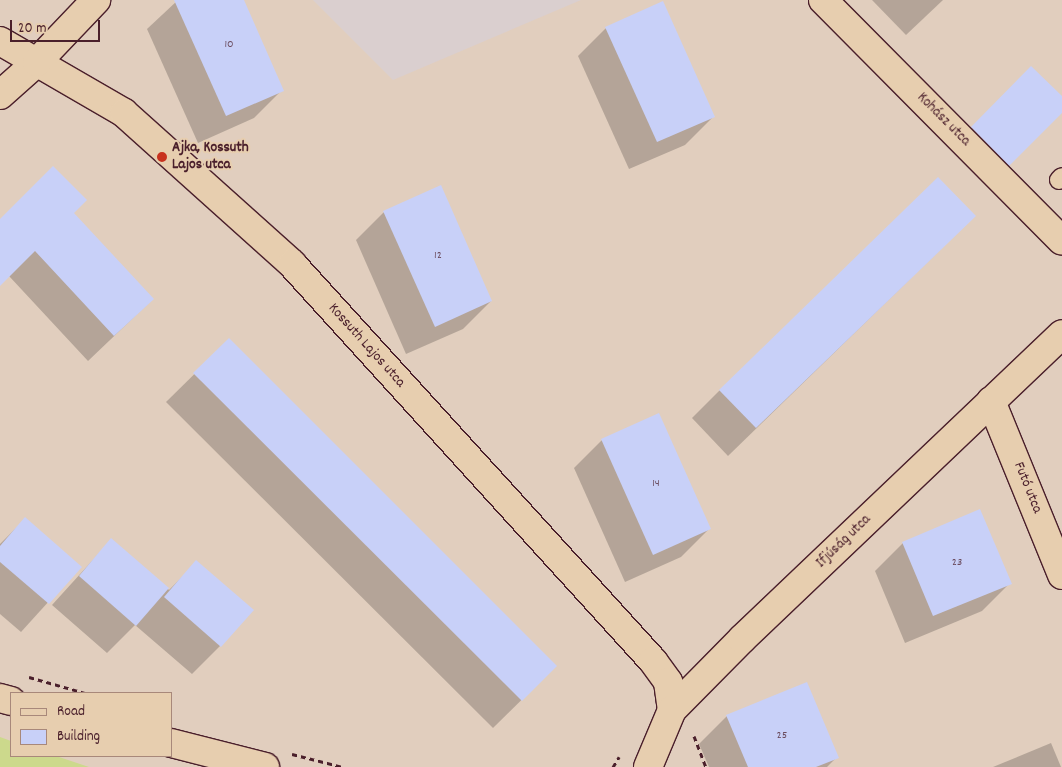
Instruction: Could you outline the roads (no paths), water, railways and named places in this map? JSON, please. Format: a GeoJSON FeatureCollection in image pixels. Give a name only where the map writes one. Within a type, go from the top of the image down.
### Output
{"type":"FeatureCollection","features":[{"type":"Feature","properties":{"kind":"street"},"geometry":{"type":"LineString","coordinates":[[0,96],[37,62],[96,0]]}},
{"type":"Feature","properties":{"kind":"street","name":"Kohász utca"},"geometry":{"type":"LineString","coordinates":[[823,0],[1062,241]]}},
{"type":"Feature","properties":{"kind":"street","name":"Kossuth Lajos utca"},"geometry":{"type":"LineString","coordinates":[[0,41],[124,113],[292,264],[653,662],[668,682],[672,710]]}},
{"type":"Feature","properties":{"kind":"street","name":"Ifjúság utca"},"geometry":{"type":"LineString","coordinates":[[648,767],[672,710],[742,639],[1062,334]]}},
{"type":"Feature","properties":{"kind":"street","name":"Futó utca"},"geometry":{"type":"LineString","coordinates":[[991,401],[1062,575]]}},
{"type":"Feature","properties":{"kind":"street"},"geometry":{"type":"LineString","coordinates":[[172,743],[265,767]]}},
{"type":"Feature","properties":{"kind":"place","name":"Ajka, Kossuth Lajos utca"},"geometry":{"type":"Point","coordinates":[162,157]}}]}
